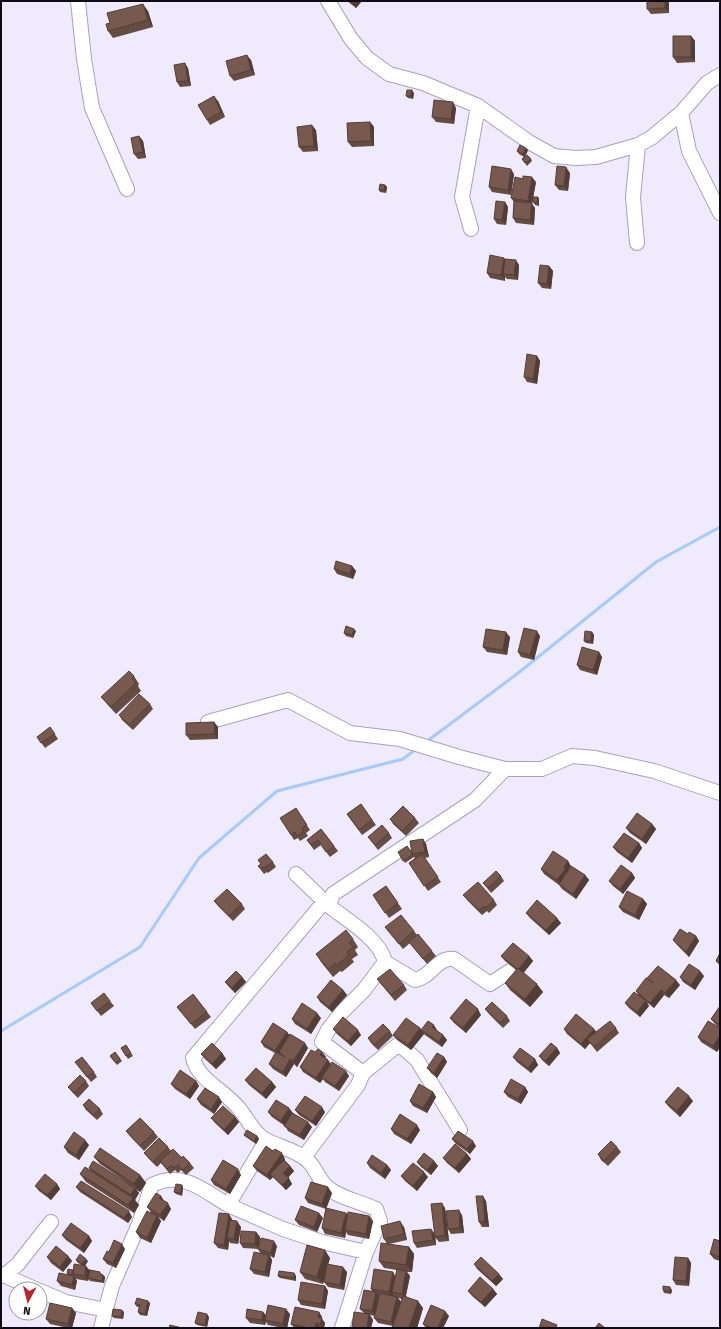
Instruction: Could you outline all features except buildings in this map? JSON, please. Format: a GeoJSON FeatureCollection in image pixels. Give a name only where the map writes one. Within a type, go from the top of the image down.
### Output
{"type":"FeatureCollection","features":[{"type":"Feature","properties":{"kind":"street"},"geometry":{"type":"LineString","coordinates":[[78,1],[84,59],[92,108],[127,189]]}},
{"type":"Feature","properties":{"kind":"street"},"geometry":{"type":"LineString","coordinates":[[328,1],[351,39],[367,58],[389,74],[423,83],[478,106],[529,142],[554,156],[576,158],[596,157],[638,145],[651,138],[681,113],[707,83],[720,75]]}},
{"type":"Feature","properties":{"kind":"street"},"geometry":{"type":"LineString","coordinates":[[471,229],[462,197],[478,106]]}},
{"type":"Feature","properties":{"kind":"street"},"geometry":{"type":"LineString","coordinates":[[681,113],[689,151],[720,213]]}},
{"type":"Feature","properties":{"kind":"street"},"geometry":{"type":"LineString","coordinates":[[637,243],[632,197],[638,145]]}},
{"type":"Feature","properties":{"kind":"street"},"geometry":{"type":"LineString","coordinates":[[208,722],[288,700],[350,733],[400,739],[459,757],[505,768],[542,769],[572,756],[595,758],[654,772],[720,793]]}},
{"type":"Feature","properties":{"kind":"street"},"geometry":{"type":"LineString","coordinates":[[342,1328],[366,1252],[371,1244],[380,1221],[376,1209],[344,1197],[327,1187],[304,1157],[266,1140],[252,1129],[250,1122],[231,1099],[211,1083],[194,1065],[192,1058],[326,904],[333,894],[475,800],[505,768]]}},
{"type":"Feature","properties":{"kind":"street"},"geometry":{"type":"LineString","coordinates":[[296,874],[326,904],[359,929],[383,952],[385,962],[415,980],[424,979],[438,963],[447,959],[454,960],[490,984],[510,971]]}},
{"type":"Feature","properties":{"kind":"street"},"geometry":{"type":"LineString","coordinates":[[363,1073],[322,1042],[328,1030],[342,1012],[364,990],[385,962]]}},
{"type":"Feature","properties":{"kind":"street"},"geometry":{"type":"LineString","coordinates":[[304,1157],[358,1084],[363,1073],[399,1044],[417,1060],[460,1130]]}},
{"type":"Feature","properties":{"kind":"street"},"geometry":{"type":"LineString","coordinates":[[228,1205],[266,1140]]}},
{"type":"Feature","properties":{"kind":"street"},"geometry":{"type":"LineString","coordinates":[[101,1328],[112,1286],[139,1224],[152,1185],[162,1180],[183,1179],[228,1205],[283,1230],[322,1242],[366,1252]]}},
{"type":"Feature","properties":{"kind":"street"},"geometry":{"type":"LineString","coordinates":[[2,1275],[18,1264],[51,1222]]}},
{"type":"Feature","properties":{"kind":"street"},"geometry":{"type":"LineString","coordinates":[[2,1275],[16,1281]]}},
{"type":"Feature","properties":{"kind":"street"},"geometry":{"type":"LineString","coordinates":[[48,1294],[66,1302],[106,1310]]}},
{"type":"Feature","properties":{"kind":"waterway"},"geometry":{"type":"LineString","coordinates":[[426,742],[517,674],[656,562],[720,527]]}},
{"type":"Feature","properties":{"kind":"waterway"},"geometry":{"type":"LineString","coordinates":[[1,1031],[140,947],[199,858],[277,791],[403,759],[416,749]]}}]}
